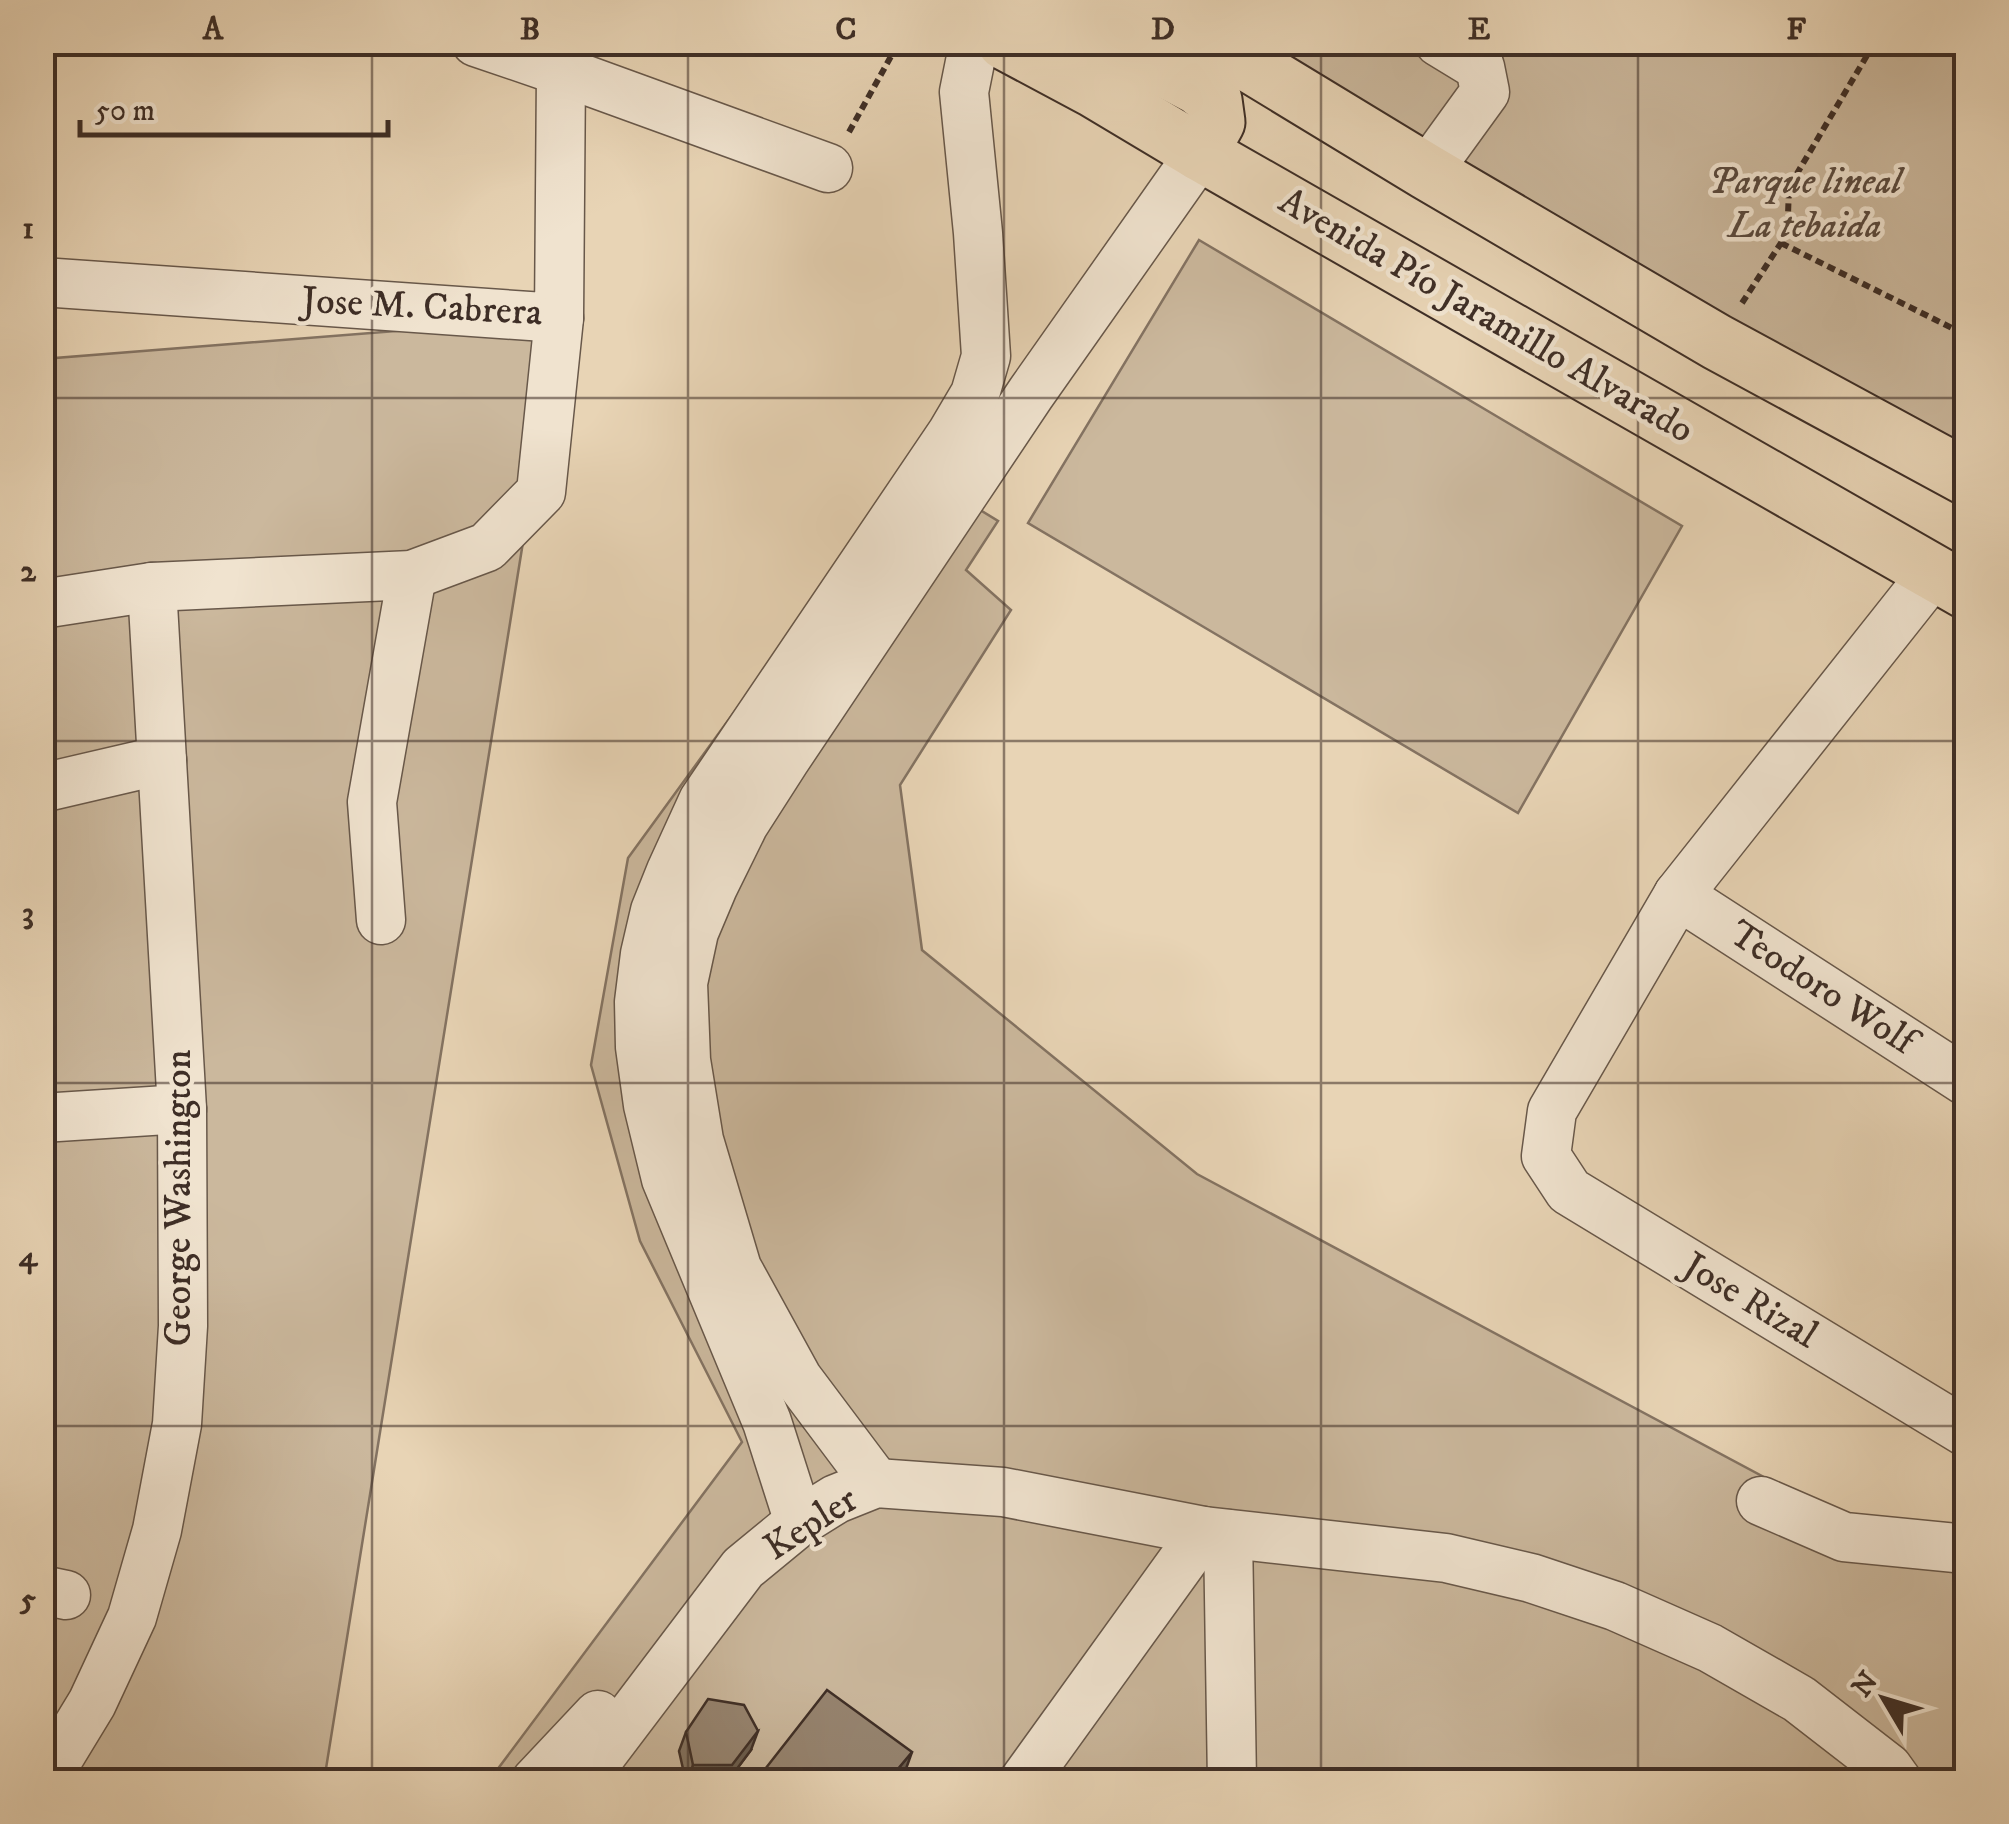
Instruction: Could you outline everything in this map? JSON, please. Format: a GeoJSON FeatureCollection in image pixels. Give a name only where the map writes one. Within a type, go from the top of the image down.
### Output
{"type":"FeatureCollection","features":[{"type":"Feature","properties":{"kind":"main road","name":"Avenida Pío Jaramillo Alvarado"},"geometry":{"type":"LineString","coordinates":[[1005,42],[1950,582]]}},
{"type":"Feature","properties":{"kind":"main road"},"geometry":{"type":"LineString","coordinates":[[1113,42],[1198,86],[1214,100],[1217,122],[1200,153]]}},
{"type":"Feature","properties":{"kind":"main road"},"geometry":{"type":"LineString","coordinates":[[1214,42],[1717,342],[1966,477]]}},
{"type":"Feature","properties":{"kind":"street"},"geometry":{"type":"LineString","coordinates":[[476,42],[828,168]]}},
{"type":"Feature","properties":{"kind":"street"},"geometry":{"type":"LineString","coordinates":[[974,42],[964,92],[986,356],[994,376],[1013,392],[1031,393]]}},
{"type":"Feature","properties":{"kind":"street"},"geometry":{"type":"LineString","coordinates":[[1427,172],[1485,92],[1480,68],[1439,42]]}},
{"type":"Feature","properties":{"kind":"street","name":"Jose M. Cabrera"},"geometry":{"type":"LineString","coordinates":[[42,282],[559,318],[561,71]]}},
{"type":"Feature","properties":{"kind":"street"},"geometry":{"type":"LineString","coordinates":[[876,1483],[798,1380],[737,1268],[699,1140],[686,1060],[682,983],[694,932],[744,824],[785,760],[1031,393],[1200,153]]}},
{"type":"Feature","properties":{"kind":"street"},"geometry":{"type":"LineString","coordinates":[[42,604],[152,587],[412,575],[487,547],[541,492],[559,318]]}},
{"type":"Feature","properties":{"kind":"street"},"geometry":{"type":"LineString","coordinates":[[799,1522],[767,1422],[666,1180],[648,1106],[640,1047],[639,1002],[645,954],[670,871],[703,801],[952,433],[975,394],[986,356]]}},
{"type":"Feature","properties":{"kind":"street"},"geometry":{"type":"LineString","coordinates":[[381,920],[372,802],[412,575]]}},
{"type":"Feature","properties":{"kind":"street"},"geometry":{"type":"LineString","coordinates":[[1678,895],[1950,582]]}},
{"type":"Feature","properties":{"kind":"street","name":"George Washington"},"geometry":{"type":"LineString","coordinates":[[44,1782],[92,1703],[132,1617],[157,1530],[177,1424],[183,1326],[182,1109],[152,587]]}},
{"type":"Feature","properties":{"kind":"street"},"geometry":{"type":"LineString","coordinates":[[42,788],[162,760]]}},
{"type":"Feature","properties":{"kind":"street","name":"Teodoro Wolf"},"geometry":{"type":"LineString","coordinates":[[1678,895],[1966,1081]]}},
{"type":"Feature","properties":{"kind":"street","name":"Jose Rizal"},"geometry":{"type":"LineString","coordinates":[[1678,895],[1552,1112],[1546,1156],[1569,1191],[1966,1432]]}},
{"type":"Feature","properties":{"kind":"street"},"geometry":{"type":"LineString","coordinates":[[42,1118],[182,1109]]}},
{"type":"Feature","properties":{"kind":"street","name":"Kepler"},"geometry":{"type":"LineString","coordinates":[[571,1775],[744,1568],[799,1522],[876,1483],[1002,1492],[1216,1532],[1446,1558],[1531,1578],[1615,1606],[1710,1648],[1799,1699],[1888,1768],[1898,1782]]}},
{"type":"Feature","properties":{"kind":"street"},"geometry":{"type":"LineString","coordinates":[[1761,1501],[1844,1537],[1966,1549]]}},
{"type":"Feature","properties":{"kind":"street"},"geometry":{"type":"LineString","coordinates":[[1024,1782],[1216,1532]]}},
{"type":"Feature","properties":{"kind":"street"},"geometry":{"type":"LineString","coordinates":[[1216,1532],[1232,1782]]}},
{"type":"Feature","properties":{"kind":"path"},"geometry":{"type":"LineString","coordinates":[[828,168],[899,42]]}},
{"type":"Feature","properties":{"kind":"path"},"geometry":{"type":"LineString","coordinates":[[1717,342],[1781,243],[1790,186],[1875,42]]}},
{"type":"Feature","properties":{"kind":"path"},"geometry":{"type":"LineString","coordinates":[[1781,243],[1966,335]]}},
{"type":"Feature","properties":{"kind":"green space","name":"Parque lineal La tebaida"},"geometry":{"type":"Polygon","coordinates":[[[1213,43],[1966,43],[1966,477],[1213,43]]]}},
{"type":"Feature","properties":{"kind":"green space"},"geometry":{"type":"Polygon","coordinates":[[[1199,240],[1682,526],[1518,813],[1028,523],[1199,240]]]}},
{"type":"Feature","properties":{"kind":"green space"},"geometry":{"type":"Polygon","coordinates":[[[559,318],[324,1781],[43,1782],[43,359],[559,318]]]}},
{"type":"Feature","properties":{"kind":"green space"},"geometry":{"type":"Polygon","coordinates":[[[912,468],[998,521],[966,570],[1011,610],[900,785],[922,950],[1197,1174],[1848,1522],[1966,1528],[1966,1781],[488,1782],[742,1442],[640,1241],[591,1065],[628,858],[912,468]]]}},
{"type":"Feature","properties":{"kind":"building"},"geometry":{"type":"Polygon","coordinates":[[[827,1690],[912,1752],[887,1782],[755,1782],[827,1690]]]}},
{"type":"Feature","properties":{"kind":"building"},"geometry":{"type":"Polygon","coordinates":[[[708,1699],[744,1705],[758,1731],[732,1765],[693,1765],[686,1732],[708,1699]]]}}]}
